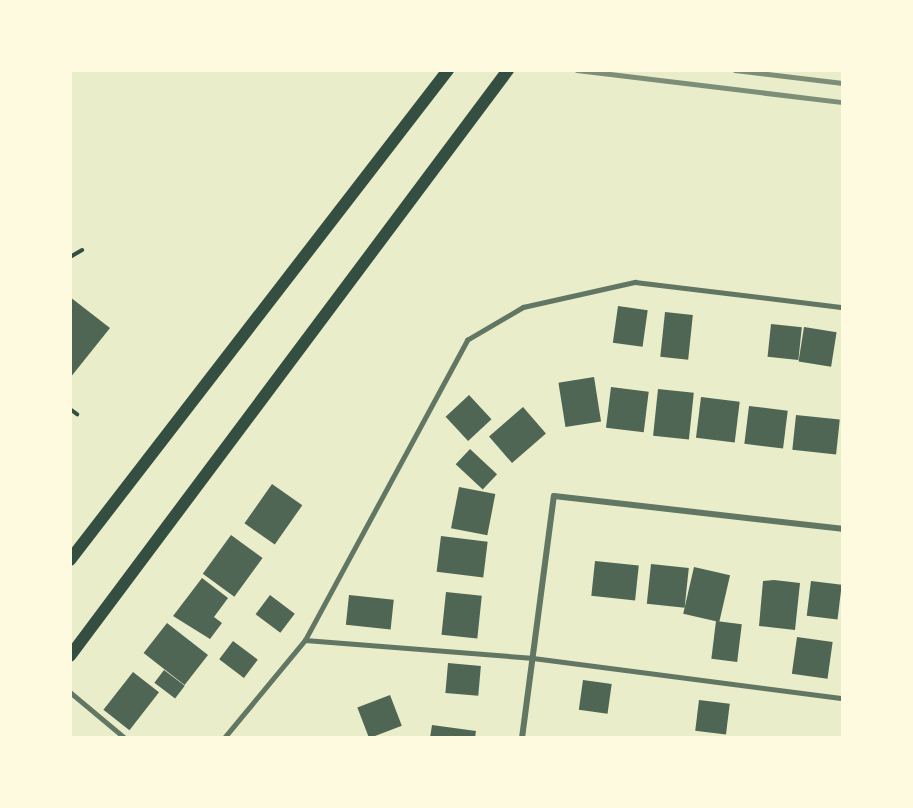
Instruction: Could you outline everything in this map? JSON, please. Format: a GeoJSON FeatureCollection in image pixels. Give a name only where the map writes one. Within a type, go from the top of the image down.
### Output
{"type":"FeatureCollection","features":[{"type":"Feature","properties":{"kind":"main road"},"geometry":{"type":"LineString","coordinates":[[70,560],[448,70]]}},
{"type":"Feature","properties":{"kind":"main road"},"geometry":{"type":"LineString","coordinates":[[70,656],[508,70]]}},
{"type":"Feature","properties":{"kind":"street"},"geometry":{"type":"LineString","coordinates":[[522,738],[554,496],[843,530]]}},
{"type":"Feature","properties":{"kind":"lane"},"geometry":{"type":"LineString","coordinates":[[224,738],[305,640],[467,340],[523,307],[635,282],[843,307]]}},
{"type":"Feature","properties":{"kind":"lane"},"geometry":{"type":"LineString","coordinates":[[305,640],[533,658],[843,698]]}},
{"type":"Feature","properties":{"kind":"lane"},"geometry":{"type":"LineString","coordinates":[[70,692],[125,738]]}},
{"type":"Feature","properties":{"kind":"path"},"geometry":{"type":"LineString","coordinates":[[70,257],[82,250]]}},
{"type":"Feature","properties":{"kind":"path"},"geometry":{"type":"LineString","coordinates":[[70,410],[77,414]]}},
{"type":"Feature","properties":{"kind":"building"},"geometry":{"type":"Polygon","coordinates":[[[70,297],[110,328],[70,378],[70,297]]]}},
{"type":"Feature","properties":{"kind":"building"},"geometry":{"type":"Polygon","coordinates":[[[618,306],[648,310],[643,347],[613,343],[618,306]]]}},
{"type":"Feature","properties":{"kind":"building"},"geometry":{"type":"Polygon","coordinates":[[[665,312],[693,315],[688,360],[660,357],[665,312]]]}},
{"type":"Feature","properties":{"kind":"building"},"geometry":{"type":"Polygon","coordinates":[[[771,324],[802,327],[798,360],[768,357],[771,324]]]}},
{"type":"Feature","properties":{"kind":"building"},"geometry":{"type":"Polygon","coordinates":[[[804,327],[837,332],[831,367],[799,362],[804,327]]]}},
{"type":"Feature","properties":{"kind":"building"},"geometry":{"type":"Polygon","coordinates":[[[594,377],[601,421],[565,427],[558,383],[594,377]]]}},
{"type":"Feature","properties":{"kind":"building"},"geometry":{"type":"Polygon","coordinates":[[[611,387],[649,392],[644,432],[606,428],[611,387]]]}},
{"type":"Feature","properties":{"kind":"building"},"geometry":{"type":"Polygon","coordinates":[[[658,389],[694,393],[689,440],[653,436],[658,389]]]}},
{"type":"Feature","properties":{"kind":"building"},"geometry":{"type":"Polygon","coordinates":[[[469,395],[492,419],[468,441],[446,417],[469,395]]]}},
{"type":"Feature","properties":{"kind":"building"},"geometry":{"type":"Polygon","coordinates":[[[701,397],[740,402],[735,442],[696,438],[701,397]]]}},
{"type":"Feature","properties":{"kind":"building"},"geometry":{"type":"Polygon","coordinates":[[[749,406],[788,411],[783,448],[744,444],[749,406]]]}},
{"type":"Feature","properties":{"kind":"building"},"geometry":{"type":"Polygon","coordinates":[[[523,407],[546,433],[512,463],[489,437],[523,407]]]}},
{"type":"Feature","properties":{"kind":"building"},"geometry":{"type":"Polygon","coordinates":[[[796,415],[840,420],[836,454],[792,450],[796,415]]]}},
{"type":"Feature","properties":{"kind":"building"},"geometry":{"type":"Polygon","coordinates":[[[470,449],[497,474],[483,490],[456,464],[470,449]]]}},
{"type":"Feature","properties":{"kind":"building"},"geometry":{"type":"Polygon","coordinates":[[[272,484],[302,505],[275,545],[244,523],[272,484]]]}},
{"type":"Feature","properties":{"kind":"building"},"geometry":{"type":"Polygon","coordinates":[[[459,487],[495,494],[487,535],[451,528],[459,487]]]}},
{"type":"Feature","properties":{"kind":"building"},"geometry":{"type":"Polygon","coordinates":[[[231,535],[263,558],[234,597],[203,574],[231,535]]]}},
{"type":"Feature","properties":{"kind":"building"},"geometry":{"type":"Polygon","coordinates":[[[441,536],[488,542],[483,577],[437,572],[441,536]]]}},
{"type":"Feature","properties":{"kind":"building"},"geometry":{"type":"Polygon","coordinates":[[[595,561],[639,566],[635,600],[591,596],[595,561]]]}},
{"type":"Feature","properties":{"kind":"building"},"geometry":{"type":"Polygon","coordinates":[[[651,564],[689,568],[685,608],[647,604],[651,564]]]}},
{"type":"Feature","properties":{"kind":"building"},"geometry":{"type":"Polygon","coordinates":[[[694,567],[730,575],[719,622],[683,614],[694,567]]]}},
{"type":"Feature","properties":{"kind":"building"},"geometry":{"type":"Polygon","coordinates":[[[202,578],[228,598],[214,617],[222,623],[210,639],[173,616],[202,578]]]}},
{"type":"Feature","properties":{"kind":"building"},"geometry":{"type":"Polygon","coordinates":[[[763,581],[800,583],[795,630],[759,626],[763,581]]]}},
{"type":"Feature","properties":{"kind":"building"},"geometry":{"type":"Polygon","coordinates":[[[811,581],[842,585],[838,620],[807,616],[811,581]]]}},
{"type":"Feature","properties":{"kind":"building"},"geometry":{"type":"Polygon","coordinates":[[[446,592],[482,596],[477,639],[442,635],[446,592]]]}},
{"type":"Feature","properties":{"kind":"building"},"geometry":{"type":"Polygon","coordinates":[[[270,595],[295,614],[280,633],[256,614],[270,595]]]}},
{"type":"Feature","properties":{"kind":"building"},"geometry":{"type":"Polygon","coordinates":[[[349,595],[394,600],[391,630],[346,625],[349,595]]]}},
{"type":"Feature","properties":{"kind":"building"},"geometry":{"type":"Polygon","coordinates":[[[716,621],[742,624],[737,662],[711,659],[716,621]]]}},
{"type":"Feature","properties":{"kind":"building"},"geometry":{"type":"Polygon","coordinates":[[[167,623],[208,655],[185,685],[144,653],[167,623]]]}},
{"type":"Feature","properties":{"kind":"building"},"geometry":{"type":"Polygon","coordinates":[[[797,637],[833,642],[828,679],[792,674],[797,637]]]}},
{"type":"Feature","properties":{"kind":"building"},"geometry":{"type":"Polygon","coordinates":[[[233,641],[258,660],[244,678],[219,659],[233,641]]]}},
{"type":"Feature","properties":{"kind":"building"},"geometry":{"type":"Polygon","coordinates":[[[448,663],[481,666],[478,696],[445,693],[448,663]]]}},
{"type":"Feature","properties":{"kind":"building"},"geometry":{"type":"Polygon","coordinates":[[[164,670],[185,686],[175,698],[154,683],[164,670]]]}},
{"type":"Feature","properties":{"kind":"building"},"geometry":{"type":"Polygon","coordinates":[[[133,672],[159,692],[129,730],[103,710],[133,672]]]}},
{"type":"Feature","properties":{"kind":"building"},"geometry":{"type":"Polygon","coordinates":[[[583,680],[612,684],[608,714],[579,710],[583,680]]]}},
{"type":"Feature","properties":{"kind":"building"},"geometry":{"type":"Polygon","coordinates":[[[390,695],[402,726],[369,738],[357,708],[390,695]]]}},
{"type":"Feature","properties":{"kind":"building"},"geometry":{"type":"Polygon","coordinates":[[[699,700],[730,704],[726,735],[695,731],[699,700]]]}},
{"type":"Feature","properties":{"kind":"building"},"geometry":{"type":"Polygon","coordinates":[[[432,725],[476,731],[475,738],[430,738],[432,725]]]}},
{"type":"Feature","properties":{"kind":"railway"},"geometry":{"type":"LineString","coordinates":[[577,70],[842,102]]}},
{"type":"Feature","properties":{"kind":"railway"},"geometry":{"type":"LineString","coordinates":[[735,70],[842,83]]}}]}
